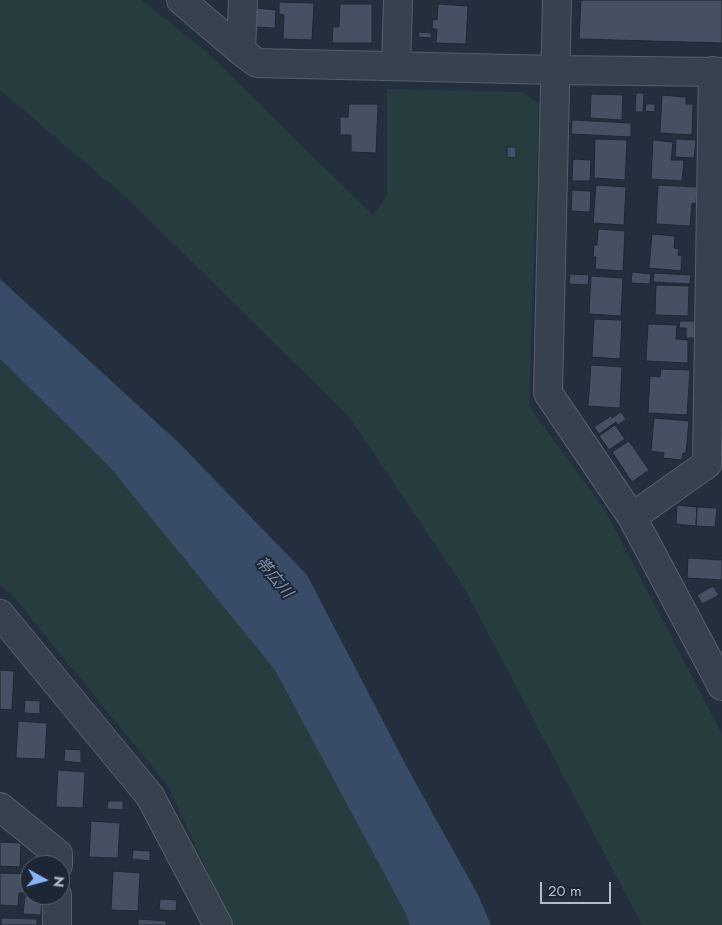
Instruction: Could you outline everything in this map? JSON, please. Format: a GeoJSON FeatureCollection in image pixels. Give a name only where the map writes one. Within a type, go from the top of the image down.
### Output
{"type":"FeatureCollection","features":[{"type":"Feature","properties":{"kind":"street"},"geometry":{"type":"LineString","coordinates":[[181,0],[241,51],[257,62],[555,70],[718,71],[707,464],[632,517]]}},
{"type":"Feature","properties":{"kind":"street"},"geometry":{"type":"LineString","coordinates":[[241,51],[243,0]]}},
{"type":"Feature","properties":{"kind":"street"},"geometry":{"type":"LineString","coordinates":[[396,66],[398,0]]}},
{"type":"Feature","properties":{"kind":"street"},"geometry":{"type":"LineString","coordinates":[[557,0],[548,393],[632,517],[720,678]]}},
{"type":"Feature","properties":{"kind":"street"},"geometry":{"type":"LineString","coordinates":[[0,614],[150,796],[218,925]]}},
{"type":"Feature","properties":{"kind":"street"},"geometry":{"type":"LineString","coordinates":[[0,807],[58,855]]}},
{"type":"Feature","properties":{"kind":"street"},"geometry":{"type":"LineString","coordinates":[[57,905],[57,925]]}},
{"type":"Feature","properties":{"kind":"green space"},"geometry":{"type":"Polygon","coordinates":[[[0,0],[142,0],[203,49],[373,215],[387,195],[387,89],[522,92],[539,104],[529,406],[606,512],[722,734],[722,925],[642,925],[462,584],[349,417],[128,199],[0,90],[0,0]]]}},
{"type":"Feature","properties":{"kind":"green space"},"geometry":{"type":"Polygon","coordinates":[[[0,338],[270,630],[435,925],[232,925],[168,786],[13,596],[0,585],[0,338]]]}},
{"type":"Feature","properties":{"kind":"water","name":"帯広川"},"geometry":{"type":"Polygon","coordinates":[[[0,279],[179,443],[307,575],[409,771],[478,895],[491,925],[410,925],[406,914],[275,670],[109,466],[0,359],[0,279]]]}},
{"type":"Feature","properties":{"kind":"building"},"geometry":{"type":"Polygon","coordinates":[[[581,0],[722,0],[722,43],[579,39],[581,0]]]}},
{"type":"Feature","properties":{"kind":"building"},"geometry":{"type":"Polygon","coordinates":[[[279,2],[314,3],[312,40],[283,39],[284,15],[279,14],[279,2]]]}},
{"type":"Feature","properties":{"kind":"building"},"geometry":{"type":"Polygon","coordinates":[[[340,4],[372,4],[372,43],[332,43],[333,27],[339,27],[340,4]]]}},
{"type":"Feature","properties":{"kind":"building"},"geometry":{"type":"Polygon","coordinates":[[[438,4],[468,6],[466,44],[436,43],[437,29],[432,29],[433,19],[437,20],[438,4]]]}},
{"type":"Feature","properties":{"kind":"building"},"geometry":{"type":"Polygon","coordinates":[[[256,8],[276,10],[275,28],[255,27],[256,8]]]}},
{"type":"Feature","properties":{"kind":"building"},"geometry":{"type":"Polygon","coordinates":[[[419,32],[431,33],[431,38],[418,37],[419,32]]]}},
{"type":"Feature","properties":{"kind":"building"},"geometry":{"type":"Polygon","coordinates":[[[636,93],[644,93],[643,112],[635,112],[636,93]]]}},
{"type":"Feature","properties":{"kind":"building"},"geometry":{"type":"Polygon","coordinates":[[[591,94],[623,95],[622,120],[590,118],[591,94]]]}},
{"type":"Feature","properties":{"kind":"building"},"geometry":{"type":"Polygon","coordinates":[[[662,95],[686,97],[686,104],[693,104],[692,135],[660,133],[662,95]]]}},
{"type":"Feature","properties":{"kind":"building"},"geometry":{"type":"Polygon","coordinates":[[[349,104],[378,104],[376,153],[351,152],[351,135],[340,135],[340,117],[348,117],[349,104]]]}},
{"type":"Feature","properties":{"kind":"building"},"geometry":{"type":"Polygon","coordinates":[[[646,104],[655,104],[655,112],[645,111],[646,104]]]}},
{"type":"Feature","properties":{"kind":"building"},"geometry":{"type":"Polygon","coordinates":[[[572,120],[631,123],[631,137],[571,134],[572,120]]]}},
{"type":"Feature","properties":{"kind":"building"},"geometry":{"type":"Polygon","coordinates":[[[595,139],[627,140],[625,180],[594,178],[595,139]]]}},
{"type":"Feature","properties":{"kind":"building"},"geometry":{"type":"Polygon","coordinates":[[[676,139],[696,140],[694,158],[675,157],[676,139]]]}},
{"type":"Feature","properties":{"kind":"building"},"geometry":{"type":"Polygon","coordinates":[[[653,140],[673,142],[671,160],[684,160],[682,181],[651,179],[653,140]]]}},
{"type":"Feature","properties":{"kind":"building"},"geometry":{"type":"Polygon","coordinates":[[[507,147],[516,147],[516,158],[507,157],[507,147]]]}},
{"type":"Feature","properties":{"kind":"building"},"geometry":{"type":"Polygon","coordinates":[[[573,159],[591,160],[590,181],[572,181],[573,159]]]}},
{"type":"Feature","properties":{"kind":"building"},"geometry":{"type":"Polygon","coordinates":[[[596,185],[626,187],[624,225],[593,223],[596,185]]]}},
{"type":"Feature","properties":{"kind":"building"},"geometry":{"type":"Polygon","coordinates":[[[658,185],[697,187],[696,204],[692,203],[690,226],[656,224],[658,185]]]}},
{"type":"Feature","properties":{"kind":"building"},"geometry":{"type":"Polygon","coordinates":[[[572,190],[591,191],[590,212],[571,211],[572,190]]]}},
{"type":"Feature","properties":{"kind":"building"},"geometry":{"type":"Polygon","coordinates":[[[598,229],[625,231],[623,271],[595,269],[596,257],[593,257],[594,245],[597,245],[598,229]]]}},
{"type":"Feature","properties":{"kind":"building"},"geometry":{"type":"Polygon","coordinates":[[[652,234],[675,236],[674,248],[679,249],[678,255],[682,256],[681,271],[649,268],[652,234]]]}},
{"type":"Feature","properties":{"kind":"building"},"geometry":{"type":"Polygon","coordinates":[[[632,272],[651,274],[650,284],[631,283],[632,272]]]}},
{"type":"Feature","properties":{"kind":"building"},"geometry":{"type":"Polygon","coordinates":[[[654,273],[691,275],[690,284],[653,282],[654,273]]]}},
{"type":"Feature","properties":{"kind":"building"},"geometry":{"type":"Polygon","coordinates":[[[570,274],[589,275],[588,285],[569,284],[570,274]]]}},
{"type":"Feature","properties":{"kind":"building"},"geometry":{"type":"Polygon","coordinates":[[[591,276],[623,278],[621,316],[589,314],[591,276]]]}},
{"type":"Feature","properties":{"kind":"building"},"geometry":{"type":"Polygon","coordinates":[[[656,285],[689,286],[688,316],[655,315],[656,285]]]}},
{"type":"Feature","properties":{"kind":"building"},"geometry":{"type":"Polygon","coordinates":[[[594,319],[622,320],[620,359],[592,357],[594,319]]]}},
{"type":"Feature","properties":{"kind":"building"},"geometry":{"type":"Polygon","coordinates":[[[680,321],[695,321],[695,338],[686,338],[686,328],[679,328],[680,321]]]}},
{"type":"Feature","properties":{"kind":"building"},"geometry":{"type":"Polygon","coordinates":[[[648,324],[677,325],[676,339],[688,340],[688,363],[646,361],[648,324]]]}},
{"type":"Feature","properties":{"kind":"building"},"geometry":{"type":"Polygon","coordinates":[[[591,365],[622,367],[620,408],[588,406],[591,365]]]}},
{"type":"Feature","properties":{"kind":"building"},"geometry":{"type":"Polygon","coordinates":[[[661,369],[690,370],[687,415],[648,413],[650,376],[660,377],[661,369]]]}},
{"type":"Feature","properties":{"kind":"building"},"geometry":{"type":"Polygon","coordinates":[[[621,412],[626,419],[618,425],[616,422],[599,434],[594,427],[621,412]]]}},
{"type":"Feature","properties":{"kind":"building"},"geometry":{"type":"Polygon","coordinates":[[[654,418],[689,421],[686,453],[683,453],[682,460],[663,458],[664,453],[651,451],[654,418]]]}},
{"type":"Feature","properties":{"kind":"building"},"geometry":{"type":"Polygon","coordinates":[[[615,425],[625,439],[609,450],[599,436],[615,425]]]}},
{"type":"Feature","properties":{"kind":"building"},"geometry":{"type":"Polygon","coordinates":[[[629,441],[649,470],[632,482],[612,452],[629,441]]]}},
{"type":"Feature","properties":{"kind":"building"},"geometry":{"type":"Polygon","coordinates":[[[677,505],[697,507],[696,526],[676,524],[677,505]]]}},
{"type":"Feature","properties":{"kind":"building"},"geometry":{"type":"Polygon","coordinates":[[[697,507],[717,508],[715,527],[696,526],[697,507]]]}},
{"type":"Feature","properties":{"kind":"building"},"geometry":{"type":"Polygon","coordinates":[[[688,558],[722,560],[722,580],[687,578],[688,558]]]}},
{"type":"Feature","properties":{"kind":"building"},"geometry":{"type":"Polygon","coordinates":[[[713,586],[719,595],[702,604],[697,595],[713,586]]]}},
{"type":"Feature","properties":{"kind":"building"},"geometry":{"type":"Polygon","coordinates":[[[0,670],[14,671],[12,710],[0,709],[0,670]]]}},
{"type":"Feature","properties":{"kind":"building"},"geometry":{"type":"Polygon","coordinates":[[[25,700],[40,701],[40,714],[24,713],[25,700]]]}},
{"type":"Feature","properties":{"kind":"building"},"geometry":{"type":"Polygon","coordinates":[[[18,721],[47,723],[45,759],[16,758],[18,721]]]}},
{"type":"Feature","properties":{"kind":"building"},"geometry":{"type":"Polygon","coordinates":[[[65,749],[81,750],[81,763],[64,761],[65,749]]]}},
{"type":"Feature","properties":{"kind":"building"},"geometry":{"type":"Polygon","coordinates":[[[58,770],[85,772],[83,808],[56,807],[58,770]]]}},
{"type":"Feature","properties":{"kind":"building"},"geometry":{"type":"Polygon","coordinates":[[[108,801],[123,801],[123,810],[107,809],[108,801]]]}},
{"type":"Feature","properties":{"kind":"building"},"geometry":{"type":"Polygon","coordinates":[[[91,821],[120,823],[118,858],[89,857],[91,821]]]}},
{"type":"Feature","properties":{"kind":"building"},"geometry":{"type":"Polygon","coordinates":[[[0,842],[21,843],[20,867],[0,866],[0,842]]]}},
{"type":"Feature","properties":{"kind":"building"},"geometry":{"type":"Polygon","coordinates":[[[133,850],[150,851],[150,861],[132,859],[133,850]]]}},
{"type":"Feature","properties":{"kind":"building"},"geometry":{"type":"Polygon","coordinates":[[[113,871],[140,873],[138,911],[111,910],[113,871]]]}},
{"type":"Feature","properties":{"kind":"building"},"geometry":{"type":"Polygon","coordinates":[[[0,873],[20,874],[18,906],[0,905],[0,873]]]}},
{"type":"Feature","properties":{"kind":"building"},"geometry":{"type":"Polygon","coordinates":[[[160,899],[177,900],[176,911],[159,910],[160,899]]]}},
{"type":"Feature","properties":{"kind":"building"},"geometry":{"type":"Polygon","coordinates":[[[24,905],[42,905],[41,915],[23,914],[24,905]]]}},
{"type":"Feature","properties":{"kind":"building"},"geometry":{"type":"Polygon","coordinates":[[[1,918],[37,919],[37,925],[1,925],[1,918]]]}},
{"type":"Feature","properties":{"kind":"building"},"geometry":{"type":"Polygon","coordinates":[[[138,919],[166,921],[166,925],[138,925],[138,919]]]}}]}
